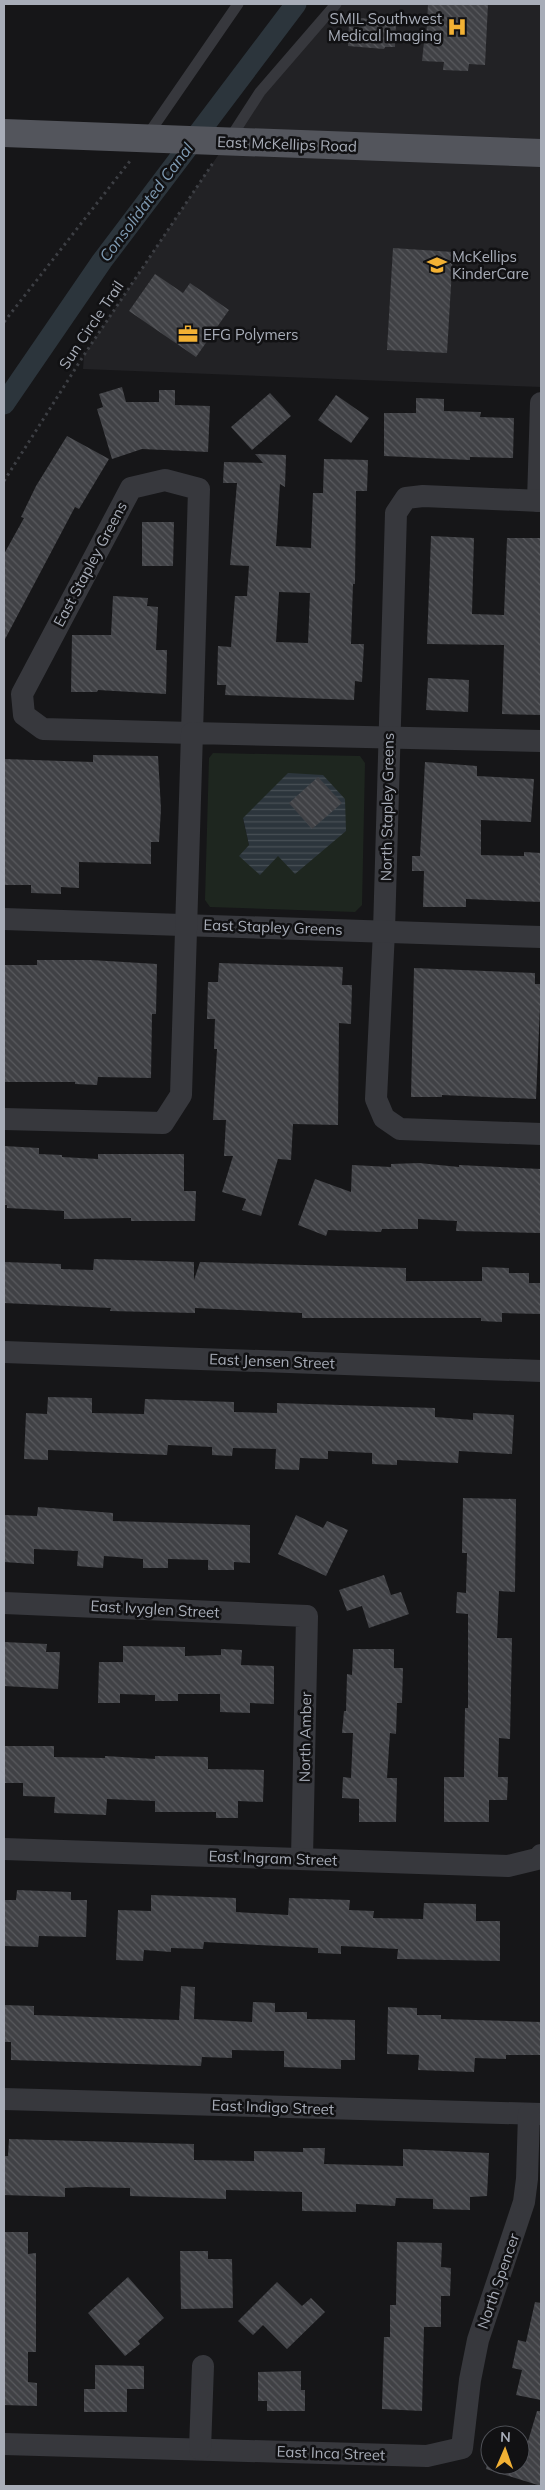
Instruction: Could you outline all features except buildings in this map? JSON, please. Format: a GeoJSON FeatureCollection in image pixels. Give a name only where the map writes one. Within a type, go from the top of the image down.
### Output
{"type":"FeatureCollection","features":[{"type":"Feature","properties":{"kind":"main road","name":"East McKellips Road"},"geometry":{"type":"LineString","coordinates":[[4,134],[541,152]]}},
{"type":"Feature","properties":{"kind":"street"},"geometry":{"type":"LineString","coordinates":[[539,501],[541,403]]}},
{"type":"Feature","properties":{"kind":"street","name":"East Stapley Greens"},"geometry":{"type":"LineString","coordinates":[[192,733],[199,489],[165,480],[131,488],[22,694],[24,715],[43,729],[192,733],[389,738],[541,741]]}},
{"type":"Feature","properties":{"kind":"street","name":"North Stapley Greens"},"geometry":{"type":"LineString","coordinates":[[539,501],[423,496],[406,498],[396,513],[384,931],[376,1099],[384,1118],[400,1129],[541,1134]]}},
{"type":"Feature","properties":{"kind":"street"},"geometry":{"type":"LineString","coordinates":[[4,1119],[163,1122],[181,1096],[188,924],[192,733]]}},
{"type":"Feature","properties":{"kind":"street","name":"East Stapley Greens"},"geometry":{"type":"LineString","coordinates":[[4,919],[541,937]]}},
{"type":"Feature","properties":{"kind":"street","name":"East Jensen Street"},"geometry":{"type":"LineString","coordinates":[[4,1352],[541,1371]]}},
{"type":"Feature","properties":{"kind":"street","name":"East Ivyglen Street"},"geometry":{"type":"LineString","coordinates":[[4,1603],[307,1616]]}},
{"type":"Feature","properties":{"kind":"street","name":"North Amber"},"geometry":{"type":"LineString","coordinates":[[302,1858],[307,1616]]}},
{"type":"Feature","properties":{"kind":"street","name":"East Ingram Street"},"geometry":{"type":"LineString","coordinates":[[4,1849],[508,1866],[541,1856]]}},
{"type":"Feature","properties":{"kind":"street","name":"East Indigo Street"},"geometry":{"type":"LineString","coordinates":[[4,2099],[535,2114]]}},
{"type":"Feature","properties":{"kind":"street","name":"North Spencer"},"geometry":{"type":"LineString","coordinates":[[462,2448],[470,2380],[478,2340],[524,2202],[535,2114]]}},
{"type":"Feature","properties":{"kind":"street"},"geometry":{"type":"LineString","coordinates":[[200,2449],[203,2366]]}},
{"type":"Feature","properties":{"kind":"street","name":"East Inca Street"},"geometry":{"type":"LineString","coordinates":[[4,2444],[427,2456],[462,2448]]}},
{"type":"Feature","properties":{"kind":"lane"},"geometry":{"type":"LineString","coordinates":[[153,139],[238,4]]}},
{"type":"Feature","properties":{"kind":"lane"},"geometry":{"type":"LineString","coordinates":[[220,142],[260,92],[336,4]]}},
{"type":"Feature","properties":{"kind":"path"},"geometry":{"type":"LineString","coordinates":[[4,322],[116,181]]}},
{"type":"Feature","properties":{"kind":"path","name":"Sun Circle Trail"},"geometry":{"type":"LineString","coordinates":[[4,480],[84,355],[199,184]]}},
{"type":"Feature","properties":{"kind":"shaded area"},"geometry":{"type":"Polygon","coordinates":[[[336,4],[541,4],[541,387],[83,369],[84,355],[227,142],[336,4]]]}},
{"type":"Feature","properties":{"kind":"shaded area"},"geometry":{"type":"Polygon","coordinates":[[[213,753],[360,756],[365,763],[362,905],[355,912],[210,907],[205,900],[209,758],[213,753]],[[243,819],[249,845],[240,856],[278,856],[346,831],[243,819]]]}},
{"type":"Feature","properties":{"kind":"shaded area"},"geometry":{"type":"Polygon","coordinates":[[[288,773],[323,775],[345,799],[346,831],[295,874],[278,856],[260,875],[239,856],[249,845],[243,818],[288,773]]]}},
{"type":"Feature","properties":{"kind":"waterway","name":"Consolidated Canal"},"geometry":{"type":"LineString","coordinates":[[4,404],[102,261],[296,4]]}},
{"type":"Feature","properties":{"kind":"place","name":"SMIL Southwest Medical Imaging"},"geometry":{"type":"Point","coordinates":[457,27]}},
{"type":"Feature","properties":{"kind":"place","name":"McKellips KinderCare"},"geometry":{"type":"Point","coordinates":[437,265]}},
{"type":"Feature","properties":{"kind":"place","name":"EFG Polymers"},"geometry":{"type":"Point","coordinates":[188,334]}}]}
